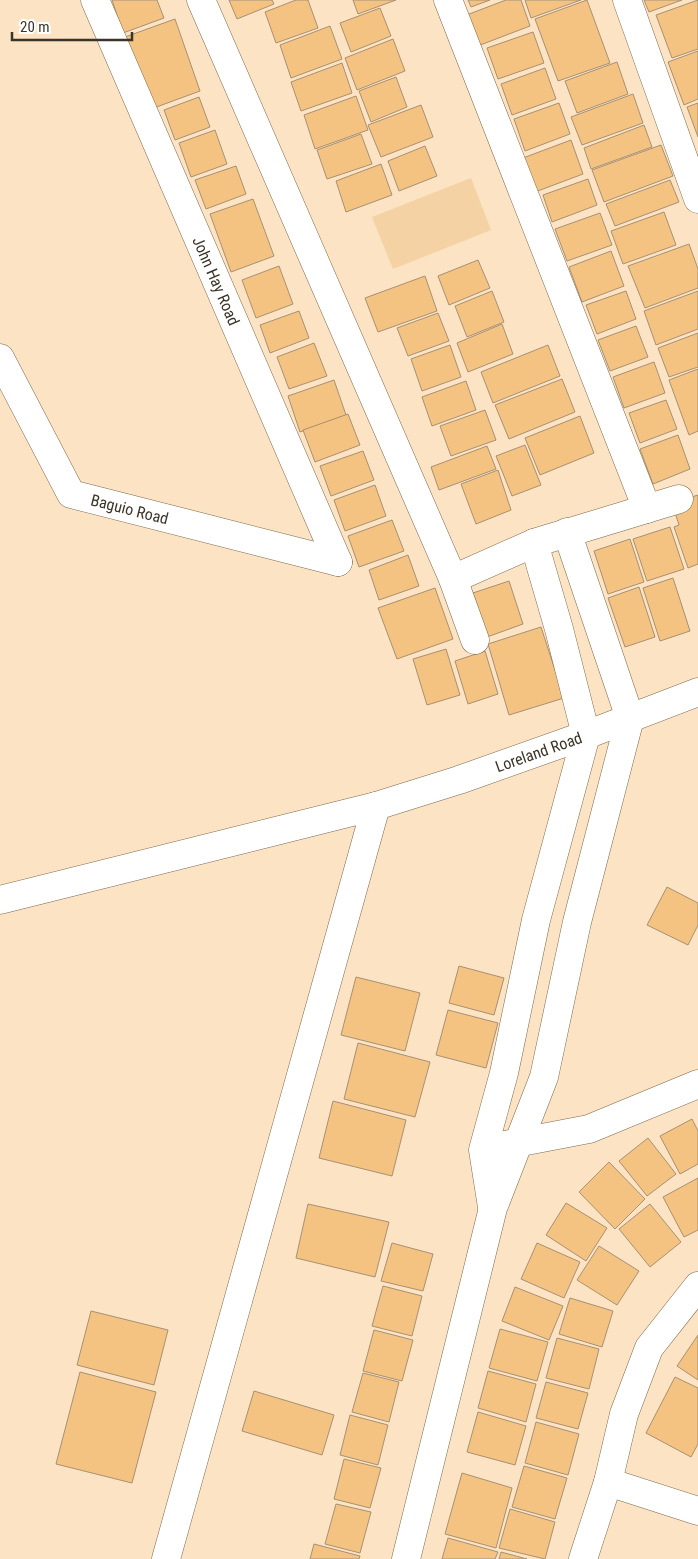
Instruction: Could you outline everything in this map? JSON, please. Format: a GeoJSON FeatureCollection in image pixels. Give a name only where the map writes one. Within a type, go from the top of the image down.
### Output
{"type":"FeatureCollection","features":[{"type":"Feature","properties":{"kind":"street","name":"John Hay Road"},"geometry":{"type":"LineString","coordinates":[[95,0],[338,562]]}},
{"type":"Feature","properties":{"kind":"street"},"geometry":{"type":"LineString","coordinates":[[201,0],[453,579],[475,640]]}},
{"type":"Feature","properties":{"kind":"street"},"geometry":{"type":"LineString","coordinates":[[448,0],[647,509]]}},
{"type":"Feature","properties":{"kind":"street"},"geometry":{"type":"LineString","coordinates":[[627,0],[698,199]]}},
{"type":"Feature","properties":{"kind":"street","name":"Baguio Road"},"geometry":{"type":"LineString","coordinates":[[0,358],[71,494],[338,562]]}},
{"type":"Feature","properties":{"kind":"street"},"geometry":{"type":"LineString","coordinates":[[453,579],[534,543],[679,499]]}},
{"type":"Feature","properties":{"kind":"street"},"geometry":{"type":"LineString","coordinates":[[406,1559],[493,1208],[544,1077],[577,922],[630,718],[567,532]]}},
{"type":"Feature","properties":{"kind":"street"},"geometry":{"type":"LineString","coordinates":[[493,1208],[483,1150],[504,1073],[536,920],[586,735],[559,629],[534,543]]}},
{"type":"Feature","properties":{"kind":"street","name":"Loreland Road"},"geometry":{"type":"LineString","coordinates":[[0,900],[376,806],[459,780],[586,735],[698,692]]}},
{"type":"Feature","properties":{"kind":"street"},"geometry":{"type":"LineString","coordinates":[[166,1559],[376,806]]}},
{"type":"Feature","properties":{"kind":"street"},"geometry":{"type":"LineString","coordinates":[[483,1150],[589,1129],[698,1084]]}},
{"type":"Feature","properties":{"kind":"street"},"geometry":{"type":"LineString","coordinates":[[583,1559],[608,1482],[624,1414],[649,1348],[698,1286]]}},
{"type":"Feature","properties":{"kind":"street"},"geometry":{"type":"LineString","coordinates":[[608,1482],[698,1511]]}},
{"type":"Feature","properties":{"kind":"shaded area"},"geometry":{"type":"Polygon","coordinates":[[[471,178],[491,230],[393,269],[372,217],[471,178]]]}},
{"type":"Feature","properties":{"kind":"building"},"geometry":{"type":"Polygon","coordinates":[[[112,0],[157,0],[164,18],[123,33],[112,0]]]}},
{"type":"Feature","properties":{"kind":"building"},"geometry":{"type":"Polygon","coordinates":[[[229,0],[272,0],[274,4],[237,19],[229,0]]]}},
{"type":"Feature","properties":{"kind":"building"},"geometry":{"type":"Polygon","coordinates":[[[296,0],[308,0],[318,28],[276,43],[265,12],[296,0]]]}},
{"type":"Feature","properties":{"kind":"building"},"geometry":{"type":"Polygon","coordinates":[[[353,0],[396,0],[358,14],[353,0]]]}},
{"type":"Feature","properties":{"kind":"building"},"geometry":{"type":"Polygon","coordinates":[[[468,0],[490,0],[471,7],[468,0]]]}},
{"type":"Feature","properties":{"kind":"building"},"geometry":{"type":"Polygon","coordinates":[[[506,0],[521,0],[530,26],[475,47],[464,16],[506,0]]]}},
{"type":"Feature","properties":{"kind":"building"},"geometry":{"type":"Polygon","coordinates":[[[525,0],[581,0],[531,18],[525,0]]]}},
{"type":"Feature","properties":{"kind":"building"},"geometry":{"type":"Polygon","coordinates":[[[587,0],[610,63],[558,81],[535,19],[587,0]]]}},
{"type":"Feature","properties":{"kind":"building"},"geometry":{"type":"Polygon","coordinates":[[[644,0],[682,0],[649,12],[644,0]]]}},
{"type":"Feature","properties":{"kind":"building"},"geometry":{"type":"Polygon","coordinates":[[[698,0],[698,49],[672,58],[656,15],[698,0]]]}},
{"type":"Feature","properties":{"kind":"building"},"geometry":{"type":"Polygon","coordinates":[[[380,8],[391,36],[351,52],[340,23],[380,8]]]}},
{"type":"Feature","properties":{"kind":"building"},"geometry":{"type":"Polygon","coordinates":[[[175,19],[200,91],[151,109],[125,37],[175,19]]]}},
{"type":"Feature","properties":{"kind":"building"},"geometry":{"type":"Polygon","coordinates":[[[330,26],[342,59],[291,78],[280,45],[330,26]]]}},
{"type":"Feature","properties":{"kind":"building"},"geometry":{"type":"Polygon","coordinates":[[[533,32],[544,63],[498,79],[487,48],[533,32]]]}},
{"type":"Feature","properties":{"kind":"building"},"geometry":{"type":"Polygon","coordinates":[[[393,39],[405,71],[357,90],[345,58],[393,39]]]}},
{"type":"Feature","properties":{"kind":"building"},"geometry":{"type":"Polygon","coordinates":[[[698,51],[698,99],[684,105],[668,62],[698,51]]]}},
{"type":"Feature","properties":{"kind":"building"},"geometry":{"type":"Polygon","coordinates":[[[617,62],[628,94],[577,113],[565,81],[617,62]]]}},
{"type":"Feature","properties":{"kind":"building"},"geometry":{"type":"Polygon","coordinates":[[[342,63],[352,93],[301,111],[291,82],[342,63]]]}},
{"type":"Feature","properties":{"kind":"building"},"geometry":{"type":"Polygon","coordinates":[[[545,68],[556,99],[512,115],[501,84],[545,68]]]}},
{"type":"Feature","properties":{"kind":"building"},"geometry":{"type":"Polygon","coordinates":[[[396,77],[407,107],[371,122],[359,91],[396,77]]]}},
{"type":"Feature","properties":{"kind":"building"},"geometry":{"type":"Polygon","coordinates":[[[633,94],[643,123],[582,145],[571,117],[633,94]]]}},
{"type":"Feature","properties":{"kind":"building"},"geometry":{"type":"Polygon","coordinates":[[[356,96],[368,130],[315,149],[304,115],[356,96]]]}},
{"type":"Feature","properties":{"kind":"building"},"geometry":{"type":"Polygon","coordinates":[[[199,97],[210,127],[175,140],[164,110],[199,97]]]}},
{"type":"Feature","properties":{"kind":"building"},"geometry":{"type":"Polygon","coordinates":[[[559,103],[570,134],[525,151],[514,119],[559,103]]]}},
{"type":"Feature","properties":{"kind":"building"},"geometry":{"type":"Polygon","coordinates":[[[698,103],[698,137],[687,107],[698,103]]]}},
{"type":"Feature","properties":{"kind":"building"},"geometry":{"type":"Polygon","coordinates":[[[421,105],[433,137],[381,157],[368,125],[421,105]]]}},
{"type":"Feature","properties":{"kind":"building"},"geometry":{"type":"Polygon","coordinates":[[[644,125],[652,147],[591,169],[584,148],[644,125]]]}},
{"type":"Feature","properties":{"kind":"building"},"geometry":{"type":"Polygon","coordinates":[[[215,130],[227,164],[191,177],[179,143],[215,130]]]}},
{"type":"Feature","properties":{"kind":"building"},"geometry":{"type":"Polygon","coordinates":[[[361,134],[372,164],[327,179],[317,150],[361,134]]]}},
{"type":"Feature","properties":{"kind":"building"},"geometry":{"type":"Polygon","coordinates":[[[571,140],[583,174],[535,192],[523,158],[571,140]]]}},
{"type":"Feature","properties":{"kind":"building"},"geometry":{"type":"Polygon","coordinates":[[[661,145],[673,176],[604,202],[592,170],[661,145]]]}},
{"type":"Feature","properties":{"kind":"building"},"geometry":{"type":"Polygon","coordinates":[[[425,146],[437,176],[399,191],[388,161],[425,146]]]}},
{"type":"Feature","properties":{"kind":"building"},"geometry":{"type":"Polygon","coordinates":[[[381,164],[392,195],[346,212],[336,181],[381,164]]]}},
{"type":"Feature","properties":{"kind":"building"},"geometry":{"type":"Polygon","coordinates":[[[236,166],[246,194],[206,209],[195,180],[236,166]]]}},
{"type":"Feature","properties":{"kind":"building"},"geometry":{"type":"Polygon","coordinates":[[[588,179],[597,205],[552,222],[543,195],[588,179]]]}},
{"type":"Feature","properties":{"kind":"building"},"geometry":{"type":"Polygon","coordinates":[[[670,180],[679,202],[615,226],[606,204],[670,180]]]}},
{"type":"Feature","properties":{"kind":"building"},"geometry":{"type":"Polygon","coordinates":[[[253,199],[274,256],[231,272],[210,214],[253,199]]]}},
{"type":"Feature","properties":{"kind":"building"},"geometry":{"type":"Polygon","coordinates":[[[664,212],[676,245],[623,264],[611,231],[664,212]]]}},
{"type":"Feature","properties":{"kind":"building"},"geometry":{"type":"Polygon","coordinates":[[[600,213],[612,245],[567,261],[555,229],[600,213]]]}},
{"type":"Feature","properties":{"kind":"building"},"geometry":{"type":"Polygon","coordinates":[[[689,244],[698,269],[698,288],[645,308],[628,266],[689,244]]]}},
{"type":"Feature","properties":{"kind":"building"},"geometry":{"type":"Polygon","coordinates":[[[611,251],[624,286],[582,302],[569,267],[611,251]]]}},
{"type":"Feature","properties":{"kind":"building"},"geometry":{"type":"Polygon","coordinates":[[[478,260],[490,288],[449,305],[438,276],[478,260]]]}},
{"type":"Feature","properties":{"kind":"building"},"geometry":{"type":"Polygon","coordinates":[[[279,266],[293,304],[256,318],[242,280],[279,266]]]}},
{"type":"Feature","properties":{"kind":"building"},"geometry":{"type":"Polygon","coordinates":[[[425,276],[437,311],[378,332],[365,298],[425,276]]]}},
{"type":"Feature","properties":{"kind":"building"},"geometry":{"type":"Polygon","coordinates":[[[492,291],[504,322],[467,337],[455,306],[492,291]]]}},
{"type":"Feature","properties":{"kind":"building"},"geometry":{"type":"Polygon","coordinates":[[[626,291],[636,319],[597,334],[586,305],[626,291]]]}},
{"type":"Feature","properties":{"kind":"building"},"geometry":{"type":"Polygon","coordinates":[[[698,291],[698,329],[656,345],[644,311],[698,291]]]}},
{"type":"Feature","properties":{"kind":"building"},"geometry":{"type":"Polygon","coordinates":[[[299,311],[309,338],[270,353],[260,325],[299,311]]]}},
{"type":"Feature","properties":{"kind":"building"},"geometry":{"type":"Polygon","coordinates":[[[438,313],[449,341],[408,356],[397,328],[438,313]]]}},
{"type":"Feature","properties":{"kind":"building"},"geometry":{"type":"Polygon","coordinates":[[[502,324],[513,354],[468,372],[457,343],[502,324]]]}},
{"type":"Feature","properties":{"kind":"building"},"geometry":{"type":"Polygon","coordinates":[[[636,326],[648,357],[610,371],[598,340],[636,326]]]}},
{"type":"Feature","properties":{"kind":"building"},"geometry":{"type":"Polygon","coordinates":[[[698,333],[698,367],[669,377],[658,348],[698,333]]]}},
{"type":"Feature","properties":{"kind":"building"},"geometry":{"type":"Polygon","coordinates":[[[314,343],[327,376],[289,389],[277,357],[314,343]]]}},
{"type":"Feature","properties":{"kind":"building"},"geometry":{"type":"Polygon","coordinates":[[[450,345],[461,377],[422,391],[411,359],[450,345]]]}},
{"type":"Feature","properties":{"kind":"building"},"geometry":{"type":"Polygon","coordinates":[[[548,345],[560,376],[493,403],[481,372],[548,345]]]}},
{"type":"Feature","properties":{"kind":"building"},"geometry":{"type":"Polygon","coordinates":[[[654,362],[665,393],[624,408],[613,377],[654,362]]]}},
{"type":"Feature","properties":{"kind":"building"},"geometry":{"type":"Polygon","coordinates":[[[698,369],[698,431],[689,435],[669,380],[698,369]]]}},
{"type":"Feature","properties":{"kind":"building"},"geometry":{"type":"Polygon","coordinates":[[[562,379],[575,412],[509,439],[495,405],[562,379]]]}},
{"type":"Feature","properties":{"kind":"building"},"geometry":{"type":"Polygon","coordinates":[[[334,380],[346,415],[300,432],[288,396],[334,380]]]}},
{"type":"Feature","properties":{"kind":"building"},"geometry":{"type":"Polygon","coordinates":[[[466,381],[476,410],[432,426],[422,397],[466,381]]]}},
{"type":"Feature","properties":{"kind":"building"},"geometry":{"type":"Polygon","coordinates":[[[666,400],[677,429],[640,443],[629,413],[666,400]]]}},
{"type":"Feature","properties":{"kind":"building"},"geometry":{"type":"Polygon","coordinates":[[[485,410],[496,440],[451,456],[440,426],[485,410]]]}},
{"type":"Feature","properties":{"kind":"building"},"geometry":{"type":"Polygon","coordinates":[[[348,414],[360,445],[315,462],[303,430],[348,414]]]}},
{"type":"Feature","properties":{"kind":"building"},"geometry":{"type":"Polygon","coordinates":[[[580,416],[594,453],[540,475],[525,438],[580,416]]]}},
{"type":"Feature","properties":{"kind":"building"},"geometry":{"type":"Polygon","coordinates":[[[678,435],[690,469],[653,484],[640,449],[678,435]]]}},
{"type":"Feature","properties":{"kind":"building"},"geometry":{"type":"Polygon","coordinates":[[[525,445],[541,485],[512,496],[496,456],[525,445]]]}},
{"type":"Feature","properties":{"kind":"building"},"geometry":{"type":"Polygon","coordinates":[[[487,446],[496,469],[439,490],[431,467],[487,446]]]}},
{"type":"Feature","properties":{"kind":"building"},"geometry":{"type":"Polygon","coordinates":[[[363,451],[374,480],[331,496],[320,466],[363,451]]]}},
{"type":"Feature","properties":{"kind":"building"},"geometry":{"type":"Polygon","coordinates":[[[498,470],[511,510],[476,524],[461,484],[498,470]]]}},
{"type":"Feature","properties":{"kind":"building"},"geometry":{"type":"Polygon","coordinates":[[[375,485],[386,516],[345,531],[334,500],[375,485]]]}},
{"type":"Feature","properties":{"kind":"building"},"geometry":{"type":"Polygon","coordinates":[[[698,495],[698,564],[688,568],[674,527],[679,525],[672,503],[698,495]]]}},
{"type":"Feature","properties":{"kind":"building"},"geometry":{"type":"Polygon","coordinates":[[[392,520],[404,551],[359,567],[348,536],[392,520]]]}},
{"type":"Feature","properties":{"kind":"building"},"geometry":{"type":"Polygon","coordinates":[[[670,527],[684,569],[647,581],[633,539],[670,527]]]}},
{"type":"Feature","properties":{"kind":"building"},"geometry":{"type":"Polygon","coordinates":[[[630,539],[644,582],[608,594],[594,551],[630,539]]]}},
{"type":"Feature","properties":{"kind":"building"},"geometry":{"type":"Polygon","coordinates":[[[408,555],[419,586],[379,600],[369,570],[408,555]]]}},
{"type":"Feature","properties":{"kind":"building"},"geometry":{"type":"Polygon","coordinates":[[[673,578],[690,631],[660,641],[643,588],[673,578]]]}},
{"type":"Feature","properties":{"kind":"building"},"geometry":{"type":"Polygon","coordinates":[[[509,581],[523,624],[487,637],[473,593],[509,581]]]}},
{"type":"Feature","properties":{"kind":"building"},"geometry":{"type":"Polygon","coordinates":[[[639,587],[655,637],[625,647],[608,598],[639,587]]]}},
{"type":"Feature","properties":{"kind":"building"},"geometry":{"type":"Polygon","coordinates":[[[435,588],[453,639],[397,659],[378,608],[435,588]]]}},
{"type":"Feature","properties":{"kind":"building"},"geometry":{"type":"Polygon","coordinates":[[[541,627],[564,698],[509,715],[488,644],[541,627]]]}},
{"type":"Feature","properties":{"kind":"building"},"geometry":{"type":"Polygon","coordinates":[[[446,649],[460,695],[427,705],[413,659],[446,649]]]}},
{"type":"Feature","properties":{"kind":"building"},"geometry":{"type":"Polygon","coordinates":[[[485,651],[498,694],[468,704],[455,661],[485,651]]]}},
{"type":"Feature","properties":{"kind":"building"},"geometry":{"type":"Polygon","coordinates":[[[667,887],[698,903],[698,925],[688,945],[647,925],[667,887]]]}},
{"type":"Feature","properties":{"kind":"building"},"geometry":{"type":"Polygon","coordinates":[[[459,966],[504,978],[494,1015],[449,1003],[459,966]]]}},
{"type":"Feature","properties":{"kind":"building"},"geometry":{"type":"Polygon","coordinates":[[[356,977],[420,993],[405,1051],[341,1035],[356,977]]]}},
{"type":"Feature","properties":{"kind":"building"},"geometry":{"type":"Polygon","coordinates":[[[448,1010],[498,1023],[486,1068],[436,1055],[448,1010]]]}},
{"type":"Feature","properties":{"kind":"building"},"geometry":{"type":"Polygon","coordinates":[[[358,1043],[430,1062],[415,1117],[344,1099],[358,1043]]]}},
{"type":"Feature","properties":{"kind":"building"},"geometry":{"type":"Polygon","coordinates":[[[333,1101],[406,1120],[392,1176],[319,1158],[333,1101]]]}},
{"type":"Feature","properties":{"kind":"building"},"geometry":{"type":"Polygon","coordinates":[[[692,1119],[698,1131],[698,1164],[680,1174],[660,1136],[692,1119]]]}},
{"type":"Feature","properties":{"kind":"building"},"geometry":{"type":"Polygon","coordinates":[[[648,1138],[676,1174],[647,1196],[619,1161],[648,1138]]]}},
{"type":"Feature","properties":{"kind":"building"},"geometry":{"type":"Polygon","coordinates":[[[609,1162],[645,1199],[615,1229],[579,1192],[609,1162]]]}},
{"type":"Feature","properties":{"kind":"building"},"geometry":{"type":"Polygon","coordinates":[[[698,1178],[698,1230],[684,1237],[663,1197],[698,1178]]]}},
{"type":"Feature","properties":{"kind":"building"},"geometry":{"type":"Polygon","coordinates":[[[566,1203],[607,1228],[586,1261],[546,1235],[566,1203]]]}},
{"type":"Feature","properties":{"kind":"building"},"geometry":{"type":"Polygon","coordinates":[[[308,1204],[389,1222],[375,1277],[296,1258],[308,1204]]]}},
{"type":"Feature","properties":{"kind":"building"},"geometry":{"type":"Polygon","coordinates":[[[650,1204],[681,1242],[650,1267],[619,1229],[650,1204]]]}},
{"type":"Feature","properties":{"kind":"building"},"geometry":{"type":"Polygon","coordinates":[[[392,1243],[433,1254],[423,1291],[381,1281],[392,1243]]]}},
{"type":"Feature","properties":{"kind":"building"},"geometry":{"type":"Polygon","coordinates":[[[537,1243],[580,1262],[564,1298],[521,1279],[537,1243]]]}},
{"type":"Feature","properties":{"kind":"building"},"geometry":{"type":"Polygon","coordinates":[[[599,1246],[639,1271],[617,1305],[577,1280],[599,1246]]]}},
{"type":"Feature","properties":{"kind":"building"},"geometry":{"type":"Polygon","coordinates":[[[383,1286],[422,1296],[412,1336],[372,1326],[383,1286]]]}},
{"type":"Feature","properties":{"kind":"building"},"geometry":{"type":"Polygon","coordinates":[[[515,1287],[563,1306],[549,1340],[502,1321],[515,1287]]]}},
{"type":"Feature","properties":{"kind":"building"},"geometry":{"type":"Polygon","coordinates":[[[570,1298],[613,1311],[602,1347],[559,1334],[570,1298]]]}},
{"type":"Feature","properties":{"kind":"building"},"geometry":{"type":"Polygon","coordinates":[[[91,1311],[168,1330],[154,1385],[77,1365],[91,1311]]]}},
{"type":"Feature","properties":{"kind":"building"},"geometry":{"type":"Polygon","coordinates":[[[500,1329],[548,1342],[537,1381],[489,1368],[500,1329]]]}},
{"type":"Feature","properties":{"kind":"building"},"geometry":{"type":"Polygon","coordinates":[[[374,1330],[413,1340],[402,1381],[363,1371],[374,1330]]]}},
{"type":"Feature","properties":{"kind":"building"},"geometry":{"type":"Polygon","coordinates":[[[698,1335],[698,1380],[677,1366],[698,1335]]]}},
{"type":"Feature","properties":{"kind":"building"},"geometry":{"type":"Polygon","coordinates":[[[557,1338],[599,1349],[589,1389],[546,1378],[557,1338]]]}},
{"type":"Feature","properties":{"kind":"building"},"geometry":{"type":"Polygon","coordinates":[[[488,1371],[536,1384],[526,1422],[478,1408],[488,1371]]]}},
{"type":"Feature","properties":{"kind":"building"},"geometry":{"type":"Polygon","coordinates":[[[80,1372],[156,1392],[132,1483],[56,1464],[80,1372]]]}},
{"type":"Feature","properties":{"kind":"building"},"geometry":{"type":"Polygon","coordinates":[[[363,1373],[399,1382],[389,1422],[352,1412],[363,1373]]]}},
{"type":"Feature","properties":{"kind":"building"},"geometry":{"type":"Polygon","coordinates":[[[675,1377],[698,1388],[698,1444],[691,1457],[646,1433],[675,1377]]]}},
{"type":"Feature","properties":{"kind":"building"},"geometry":{"type":"Polygon","coordinates":[[[546,1382],[588,1393],[578,1429],[536,1418],[546,1382]]]}},
{"type":"Feature","properties":{"kind":"building"},"geometry":{"type":"Polygon","coordinates":[[[254,1391],[334,1415],[322,1455],[242,1431],[254,1391]]]}},
{"type":"Feature","properties":{"kind":"building"},"geometry":{"type":"Polygon","coordinates":[[[478,1412],[526,1426],[515,1465],[467,1452],[478,1412]]]}},
{"type":"Feature","properties":{"kind":"building"},"geometry":{"type":"Polygon","coordinates":[[[350,1415],[388,1425],[378,1465],[340,1455],[350,1415]]]}},
{"type":"Feature","properties":{"kind":"building"},"geometry":{"type":"Polygon","coordinates":[[[536,1422],[579,1434],[568,1475],[525,1463],[536,1422]]]}},
{"type":"Feature","properties":{"kind":"building"},"geometry":{"type":"Polygon","coordinates":[[[344,1459],[381,1468],[370,1508],[334,1499],[344,1459]]]}},
{"type":"Feature","properties":{"kind":"building"},"geometry":{"type":"Polygon","coordinates":[[[524,1466],[567,1478],[555,1519],[512,1507],[524,1466]]]}},
{"type":"Feature","properties":{"kind":"building"},"geometry":{"type":"Polygon","coordinates":[[[462,1473],[512,1488],[496,1548],[445,1534],[462,1473]]]}},
{"type":"Feature","properties":{"kind":"building"},"geometry":{"type":"Polygon","coordinates":[[[336,1504],[371,1512],[360,1553],[325,1544],[336,1504]]]}},
{"type":"Feature","properties":{"kind":"building"},"geometry":{"type":"Polygon","coordinates":[[[510,1509],[555,1522],[545,1559],[499,1548],[510,1509]]]}},
{"type":"Feature","properties":{"kind":"building"},"geometry":{"type":"Polygon","coordinates":[[[448,1538],[498,1552],[495,1559],[442,1559],[448,1538]]]}},
{"type":"Feature","properties":{"kind":"building"},"geometry":{"type":"Polygon","coordinates":[[[314,1544],[360,1556],[359,1559],[310,1559],[314,1544]]]}},
{"type":"Feature","properties":{"kind":"building"},"geometry":{"type":"Polygon","coordinates":[[[501,1552],[527,1559],[499,1559],[501,1552]]]}}]}
